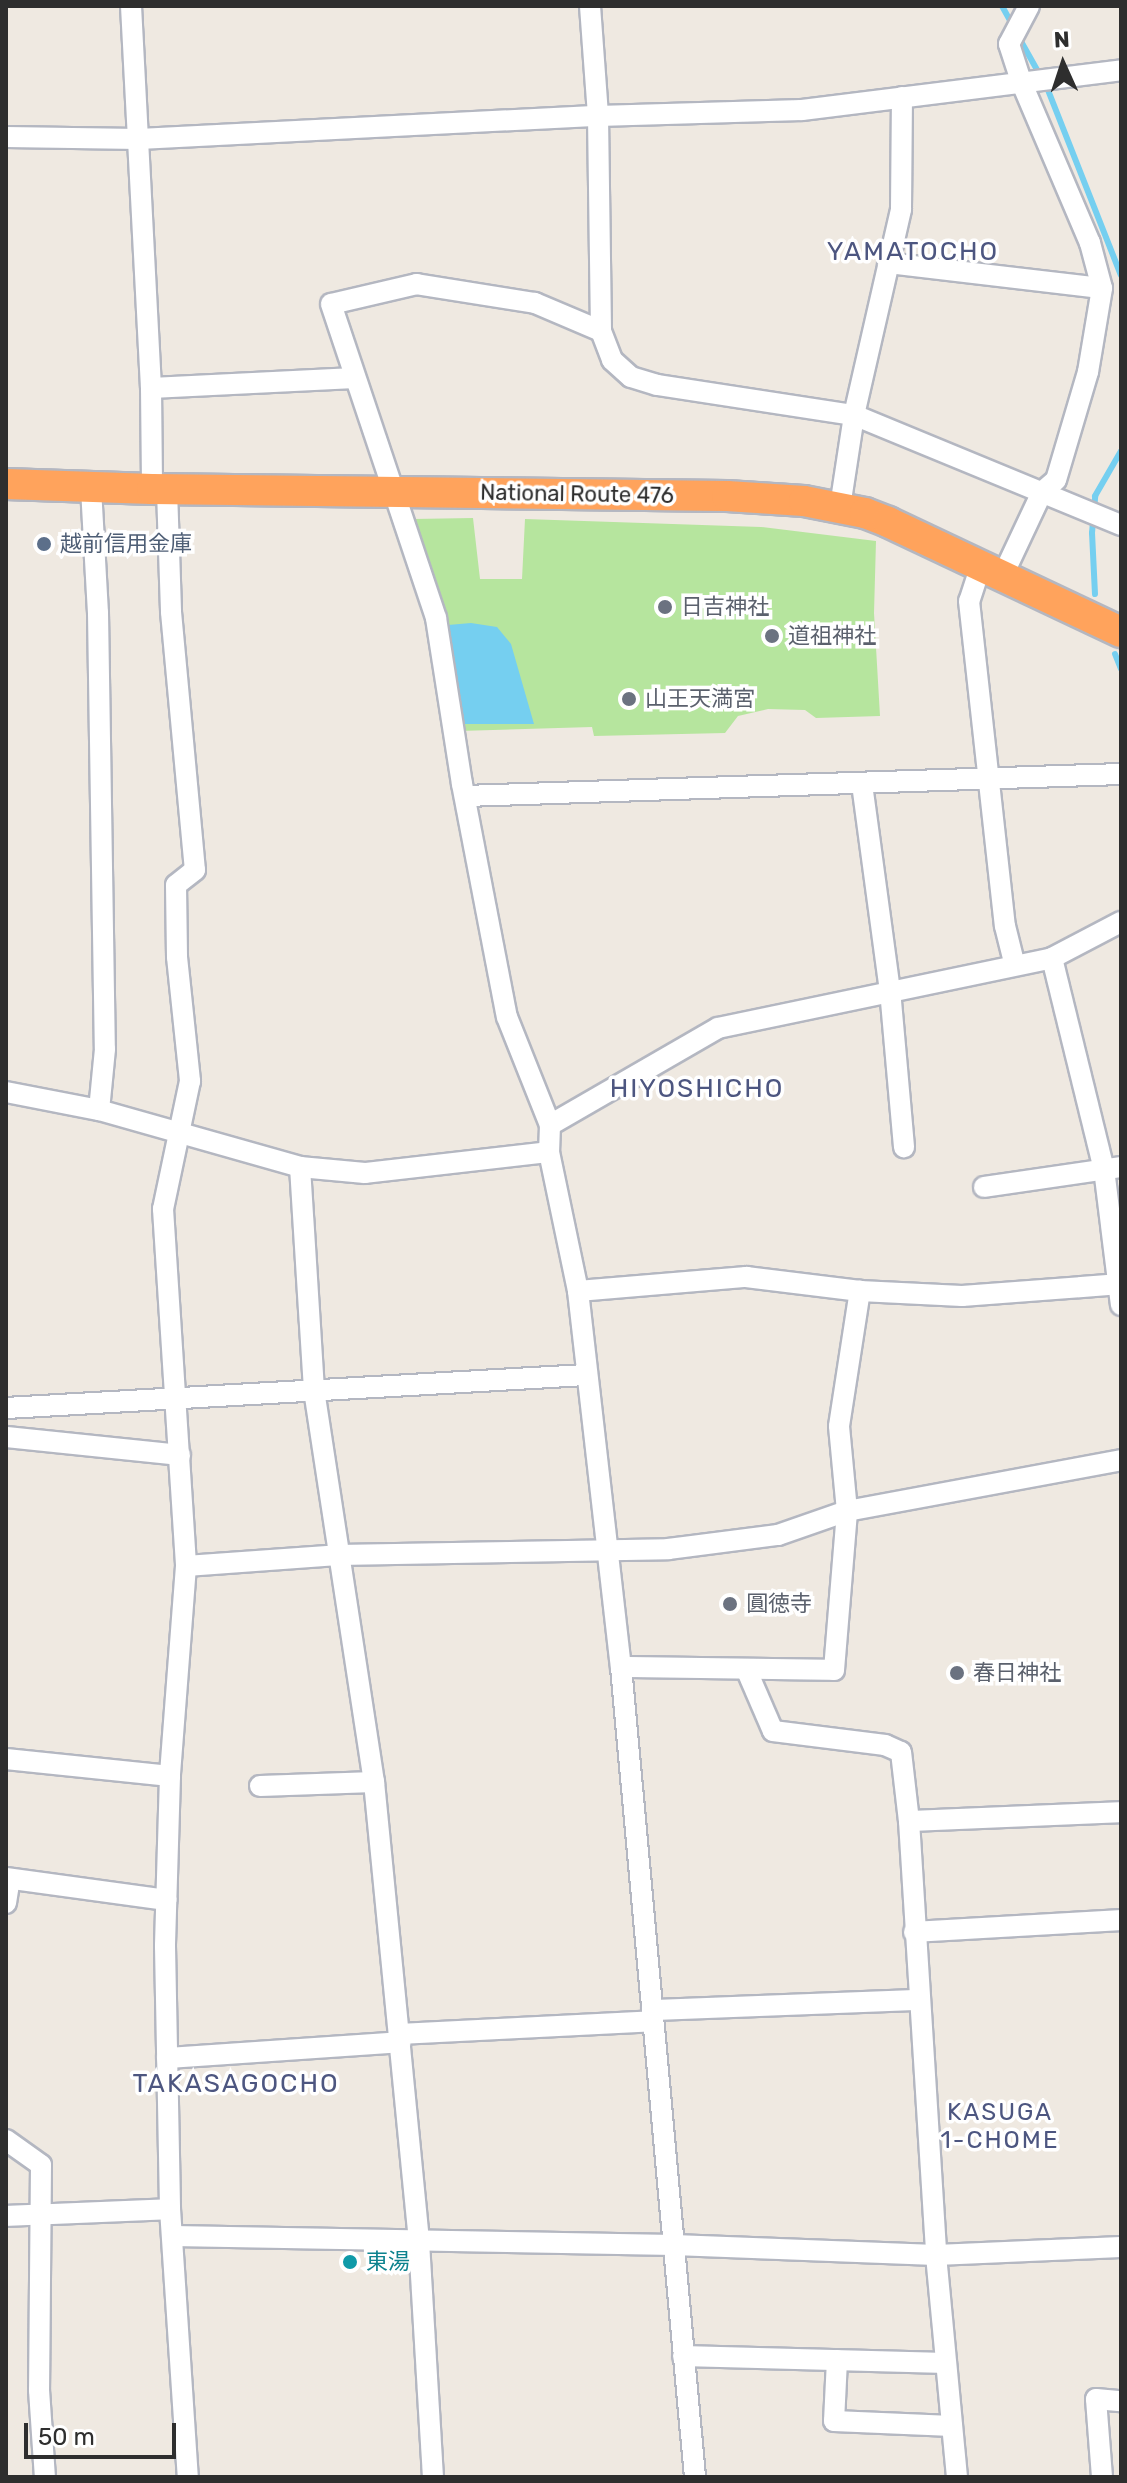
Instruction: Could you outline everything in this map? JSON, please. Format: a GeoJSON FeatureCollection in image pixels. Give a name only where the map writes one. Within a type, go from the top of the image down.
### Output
{"type":"FeatureCollection","features":[{"type":"Feature","properties":{"kind":"highway","name":"National Route 476"},"geometry":{"type":"LineString","coordinates":[[6,484],[159,490],[727,496],[840,507],[888,522],[1121,632]]}},
{"type":"Feature","properties":{"kind":"street"},"geometry":{"type":"LineString","coordinates":[[131,6],[151,388],[195,870],[176,885],[177,957],[190,1081],[177,1131],[163,1209],[165,1287],[176,1398],[186,1566],[170,1776],[166,1900],[170,2209],[188,2477]]}},
{"type":"Feature","properties":{"kind":"street"},"geometry":{"type":"LineString","coordinates":[[590,6],[598,116],[601,331],[612,360],[631,377],[657,385],[854,415],[1112,521]]}},
{"type":"Feature","properties":{"kind":"street"},"geometry":{"type":"LineString","coordinates":[[1014,963],[1005,926],[969,601],[1042,492],[1056,480],[1088,372],[1102,288],[1090,243],[1010,37],[1025,12]]}},
{"type":"Feature","properties":{"kind":"street"},"geometry":{"type":"LineString","coordinates":[[6,137],[139,139],[598,116],[802,110],[1121,70]]}},
{"type":"Feature","properties":{"kind":"street"},"geometry":{"type":"LineString","coordinates":[[840,507],[854,415],[901,209],[902,97]]}},
{"type":"Feature","properties":{"kind":"street"},"geometry":{"type":"LineString","coordinates":[[888,263],[1102,288]]}},
{"type":"Feature","properties":{"kind":"street"},"geometry":{"type":"LineString","coordinates":[[601,331],[535,303],[417,284],[331,304],[436,618],[465,796],[507,1017],[550,1125],[549,1152],[578,1291],[621,1667],[695,2477]]}},
{"type":"Feature","properties":{"kind":"street"},"geometry":{"type":"LineString","coordinates":[[151,388],[355,378]]}},
{"type":"Feature","properties":{"kind":"street"},"geometry":{"type":"LineString","coordinates":[[91,488],[98,613],[105,1049],[99,1110]]}},
{"type":"Feature","properties":{"kind":"street"},"geometry":{"type":"LineString","coordinates":[[465,796],[1121,774]]}},
{"type":"Feature","properties":{"kind":"street"},"geometry":{"type":"LineString","coordinates":[[862,784],[890,990],[904,1147]]}},
{"type":"Feature","properties":{"kind":"street"},"geometry":{"type":"LineString","coordinates":[[550,1125],[718,1028],[1014,963],[1052,958],[1121,922]]}},
{"type":"Feature","properties":{"kind":"street"},"geometry":{"type":"LineString","coordinates":[[578,1291],[746,1277],[860,1291],[962,1296],[1120,1291],[1112,1168],[1052,958]]}},
{"type":"Feature","properties":{"kind":"street"},"geometry":{"type":"LineString","coordinates":[[6,1092],[99,1110],[300,1167],[365,1173],[549,1152]]}},
{"type":"Feature","properties":{"kind":"street"},"geometry":{"type":"LineString","coordinates":[[300,1167],[314,1390],[374,1782],[400,2038],[419,2242],[433,2477]]}},
{"type":"Feature","properties":{"kind":"street"},"geometry":{"type":"LineString","coordinates":[[984,1187],[1112,1168]]}},
{"type":"Feature","properties":{"kind":"street"},"geometry":{"type":"LineString","coordinates":[[621,1667],[834,1670],[847,1511],[839,1426],[860,1291]]}},
{"type":"Feature","properties":{"kind":"street"},"geometry":{"type":"LineString","coordinates":[[6,1408],[586,1375]]}},
{"type":"Feature","properties":{"kind":"street"},"geometry":{"type":"LineString","coordinates":[[6,1437],[180,1455]]}},
{"type":"Feature","properties":{"kind":"street"},"geometry":{"type":"LineString","coordinates":[[186,1566],[338,1555],[608,1547],[668,1549],[778,1535],[847,1511],[1121,1460]]}},
{"type":"Feature","properties":{"kind":"street"},"geometry":{"type":"LineString","coordinates":[[747,1671],[773,1731],[885,1745],[901,1752],[909,1821],[936,2255],[957,2477]]}},
{"type":"Feature","properties":{"kind":"street"},"geometry":{"type":"LineString","coordinates":[[6,1759],[170,1776]]}},
{"type":"Feature","properties":{"kind":"street"},"geometry":{"type":"LineString","coordinates":[[260,1786],[374,1782]]}},
{"type":"Feature","properties":{"kind":"street"},"geometry":{"type":"LineString","coordinates":[[909,1821],[1121,1812]]}},
{"type":"Feature","properties":{"kind":"street"},"geometry":{"type":"LineString","coordinates":[[6,1903],[8,1878],[166,1900]]}},
{"type":"Feature","properties":{"kind":"street"},"geometry":{"type":"LineString","coordinates":[[914,1932],[1121,1920]]}},
{"type":"Feature","properties":{"kind":"street"},"geometry":{"type":"LineString","coordinates":[[167,2058],[653,2015],[918,2000]]}},
{"type":"Feature","properties":{"kind":"street"},"geometry":{"type":"LineString","coordinates":[[6,2140],[41,2165],[43,2214],[39,2390],[45,2477]]}},
{"type":"Feature","properties":{"kind":"street"},"geometry":{"type":"LineString","coordinates":[[6,2216],[170,2209]]}},
{"type":"Feature","properties":{"kind":"street"},"geometry":{"type":"LineString","coordinates":[[173,2236],[674,2245],[936,2255],[1121,2247]]}},
{"type":"Feature","properties":{"kind":"street"},"geometry":{"type":"LineString","coordinates":[[683,2356],[946,2363]]}},
{"type":"Feature","properties":{"kind":"street"},"geometry":{"type":"LineString","coordinates":[[837,2360],[834,2421],[952,2426]]}},
{"type":"Feature","properties":{"kind":"street"},"geometry":{"type":"LineString","coordinates":[[1102,2477],[1096,2399],[1121,2401]]}},
{"type":"Feature","properties":{"kind":"green space"},"geometry":{"type":"Polygon","coordinates":[[[473,518],[480,579],[522,579],[525,519],[761,527],[876,541],[874,613],[880,716],[816,718],[805,710],[768,709],[738,716],[725,733],[594,736],[592,727],[459,731],[413,519],[473,518]]]}},
{"type":"Feature","properties":{"kind":"water"},"geometry":{"type":"Polygon","coordinates":[[[471,623],[497,627],[511,644],[534,724],[462,724],[448,625],[471,623]]]}},
{"type":"Feature","properties":{"kind":"waterway"},"geometry":{"type":"LineString","coordinates":[[1002,6],[1013,26]]}},
{"type":"Feature","properties":{"kind":"waterway"},"geometry":{"type":"LineString","coordinates":[[1018,36],[1040,75]]}},
{"type":"Feature","properties":{"kind":"waterway"},"geometry":{"type":"LineString","coordinates":[[1046,85],[1121,275]]}},
{"type":"Feature","properties":{"kind":"waterway"},"geometry":{"type":"LineString","coordinates":[[1095,594],[1092,533],[1095,496],[1121,451]]}},
{"type":"Feature","properties":{"kind":"waterway"},"geometry":{"type":"LineString","coordinates":[[1115,654],[1121,669]]}},
{"type":"Feature","properties":{"kind":"place","name":"越前信用金庫"},"geometry":{"type":"Point","coordinates":[44,544]}},
{"type":"Feature","properties":{"kind":"place","name":"日吉神社"},"geometry":{"type":"Point","coordinates":[665,607]}},
{"type":"Feature","properties":{"kind":"place","name":"道祖神社"},"geometry":{"type":"Point","coordinates":[772,636]}},
{"type":"Feature","properties":{"kind":"place","name":"山王天満宮"},"geometry":{"type":"Point","coordinates":[629,699]}},
{"type":"Feature","properties":{"kind":"place","name":"圓徳寺"},"geometry":{"type":"Point","coordinates":[730,1604]}},
{"type":"Feature","properties":{"kind":"place","name":"春日神社"},"geometry":{"type":"Point","coordinates":[957,1673]}},
{"type":"Feature","properties":{"kind":"place","name":"東湯"},"geometry":{"type":"Point","coordinates":[350,2262]}},
{"type":"Feature","properties":{"kind":"district","name":"YAMATOCHO"},"geometry":{"type":"Point","coordinates":[913,252]}},
{"type":"Feature","properties":{"kind":"district","name":"HIYOSHICHO"},"geometry":{"type":"Point","coordinates":[697,1089]}},
{"type":"Feature","properties":{"kind":"district","name":"TAKASAGOCHO"},"geometry":{"type":"Point","coordinates":[236,2084]}},
{"type":"Feature","properties":{"kind":"district","name":"KASUGA 1-CHOME"},"geometry":{"type":"Point","coordinates":[1000,2127]}}]}
